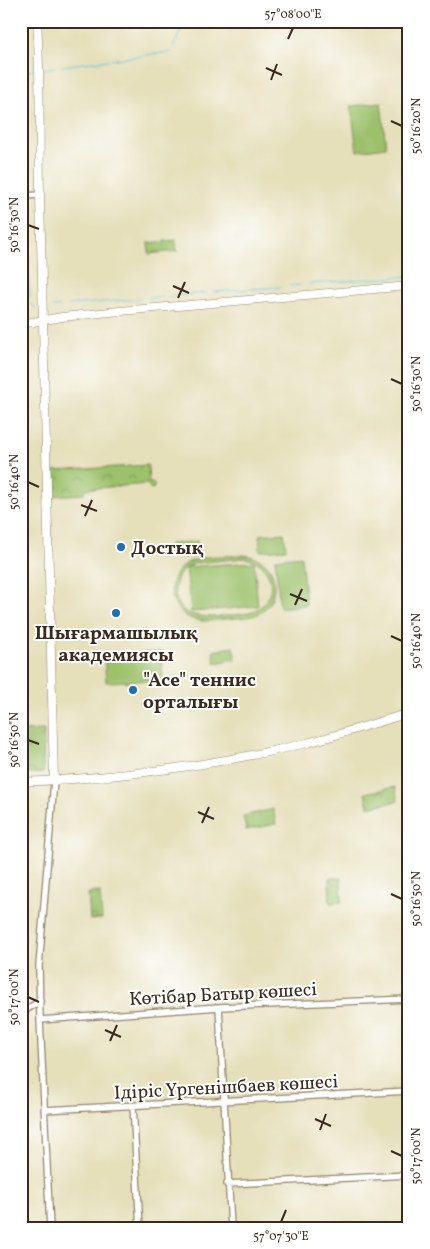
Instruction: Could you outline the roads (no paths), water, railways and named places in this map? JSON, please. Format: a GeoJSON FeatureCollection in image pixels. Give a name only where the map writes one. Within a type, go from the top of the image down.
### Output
{"type":"FeatureCollection","features":[{"type":"Feature","properties":{"kind":"street"},"geometry":{"type":"LineString","coordinates":[[37,21],[40,74],[40,195],[45,320],[54,781],[40,954],[40,1020],[50,1228]]}},
{"type":"Feature","properties":{"kind":"street"},"geometry":{"type":"LineString","coordinates":[[21,196],[40,195]]}},
{"type":"Feature","properties":{"kind":"street"},"geometry":{"type":"LineString","coordinates":[[21,324],[120,311],[409,286]]}},
{"type":"Feature","properties":{"kind":"street"},"geometry":{"type":"LineString","coordinates":[[21,782],[54,781],[190,765],[306,743],[409,713]]}},
{"type":"Feature","properties":{"kind":"street","name":"Көтібар Батыр көшесі"},"geometry":{"type":"LineString","coordinates":[[40,1020],[219,1007],[409,999]]}},
{"type":"Feature","properties":{"kind":"street"},"geometry":{"type":"LineString","coordinates":[[21,1014],[40,1001]]}},
{"type":"Feature","properties":{"kind":"street"},"geometry":{"type":"LineString","coordinates":[[219,1007],[231,1228]]}},
{"type":"Feature","properties":{"kind":"street","name":"Ідіріс Үргенішбаев көшесі"},"geometry":{"type":"LineString","coordinates":[[44,1110],[409,1091]]}},
{"type":"Feature","properties":{"kind":"street"},"geometry":{"type":"LineString","coordinates":[[133,1106],[140,1228]]}},
{"type":"Feature","properties":{"kind":"street"},"geometry":{"type":"LineString","coordinates":[[228,1184],[409,1175]]}},
{"type":"Feature","properties":{"kind":"waterway"},"geometry":{"type":"LineString","coordinates":[[61,66],[171,52],[185,21]]}},
{"type":"Feature","properties":{"kind":"waterway"},"geometry":{"type":"LineString","coordinates":[[44,69],[55,67]]}},
{"type":"Feature","properties":{"kind":"waterway"},"geometry":{"type":"LineString","coordinates":[[25,92],[24,74],[35,70]]}},
{"type":"Feature","properties":{"kind":"waterway"},"geometry":{"type":"LineString","coordinates":[[25,100],[25,128]]}},
{"type":"Feature","properties":{"kind":"waterway"},"geometry":{"type":"LineString","coordinates":[[25,136],[26,166]]}},
{"type":"Feature","properties":{"kind":"waterway"},"geometry":{"type":"LineString","coordinates":[[27,175],[27,191]]}},
{"type":"Feature","properties":{"kind":"waterway"},"geometry":{"type":"LineString","coordinates":[[28,208],[29,248]]}},
{"type":"Feature","properties":{"kind":"waterway"},"geometry":{"type":"LineString","coordinates":[[29,256],[30,297]]}},
{"type":"Feature","properties":{"kind":"waterway"},"geometry":{"type":"LineString","coordinates":[[309,284],[409,276]]}},
{"type":"Feature","properties":{"kind":"waterway"},"geometry":{"type":"LineString","coordinates":[[289,286],[300,285]]}},
{"type":"Feature","properties":{"kind":"waterway"},"geometry":{"type":"LineString","coordinates":[[213,292],[281,287]]}},
{"type":"Feature","properties":{"kind":"waterway"},"geometry":{"type":"LineString","coordinates":[[149,298],[204,293]]}},
{"type":"Feature","properties":{"kind":"waterway"},"geometry":{"type":"LineString","coordinates":[[69,305],[140,299]]}},
{"type":"Feature","properties":{"kind":"waterway"},"geometry":{"type":"LineString","coordinates":[[30,304],[36,308]]}},
{"type":"Feature","properties":{"kind":"waterway"},"geometry":{"type":"LineString","coordinates":[[53,307],[60,306]]}},
{"type":"Feature","properties":{"kind":"place","name":"Достық"},"geometry":{"type":"Point","coordinates":[121,547]}},
{"type":"Feature","properties":{"kind":"place","name":"Шығармашылық академиясы"},"geometry":{"type":"Point","coordinates":[116,613]}},
{"type":"Feature","properties":{"kind":"place","name":"\"Ace\" теннис орталығы"},"geometry":{"type":"Point","coordinates":[133,690]}}]}
